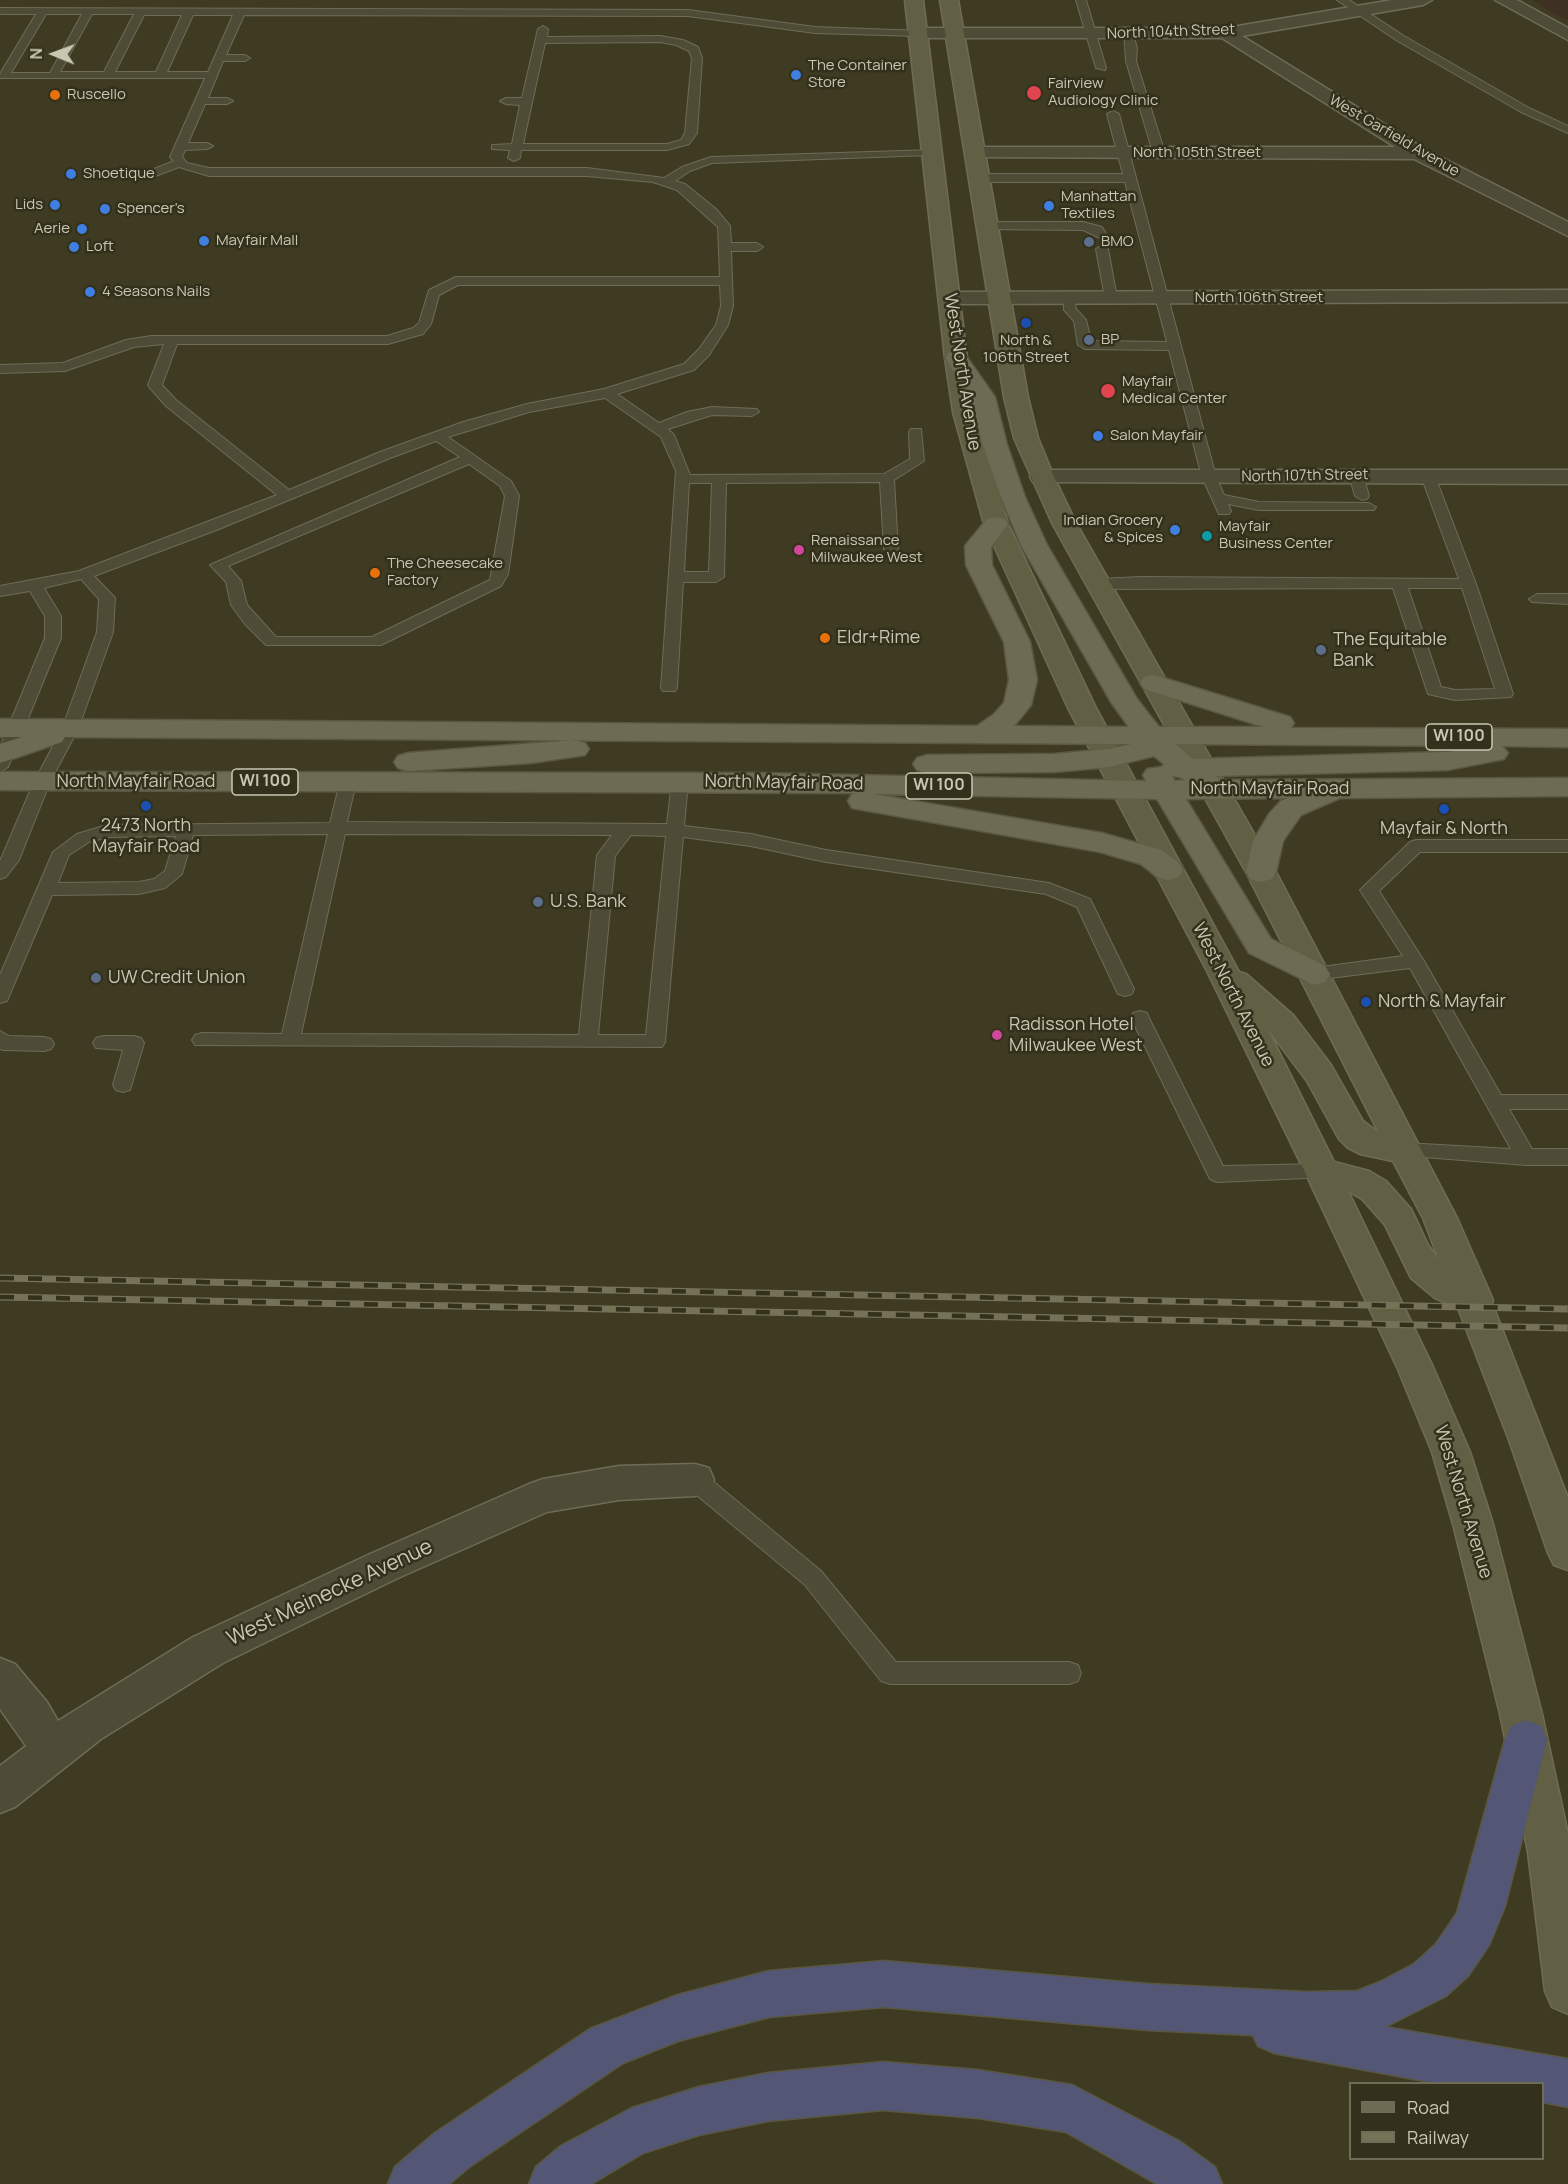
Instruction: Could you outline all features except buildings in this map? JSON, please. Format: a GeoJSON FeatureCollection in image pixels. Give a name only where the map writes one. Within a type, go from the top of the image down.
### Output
{"type":"FeatureCollection","features":[{"type":"Feature","properties":{"kind":"highway"},"geometry":{"type":"LineString","coordinates":[[412,2184],[452,2150],[607,2046],[678,2018],[769,1994],[884,1984],[1148,2007],[1306,2015],[1357,2014],[1392,2001],[1430,1980],[1452,1960],[1473,1929],[1483,1906],[1526,1740]]}},
{"type":"Feature","properties":{"kind":"highway"},"geometry":{"type":"LineString","coordinates":[[1148,2007],[1568,2083]]}},
{"type":"Feature","properties":{"kind":"highway"},"geometry":{"type":"LineString","coordinates":[[553,2184],[578,2163],[632,2132],[699,2111],[768,2097],[883,2086],[978,2094],[1072,2109],[1162,2158],[1198,2184]]}},
{"type":"Feature","properties":{"kind":"main road","name":"West North Avenue"},"geometry":{"type":"LineString","coordinates":[[914,0],[922,85],[956,358],[965,412],[996,524],[1103,747],[1222,971],[1322,1172],[1415,1367],[1451,1452],[1498,1618],[1526,1740],[1550,1852],[1568,1991]]}},
{"type":"Feature","properties":{"kind":"main road"},"geometry":{"type":"LineString","coordinates":[[949,0],[1016,397],[1026,438],[1042,477],[1184,735],[1170,764]]}},
{"type":"Feature","properties":{"kind":"main road"},"geometry":{"type":"LineString","coordinates":[[922,85],[940,114],[943,132],[963,172],[971,225],[993,263]]}},
{"type":"Feature","properties":{"kind":"main road"},"geometry":{"type":"LineString","coordinates":[[930,152],[952,150],[976,153]]}},
{"type":"Feature","properties":{"kind":"main road"},"geometry":{"type":"LineString","coordinates":[[956,358],[982,397],[995,445],[1034,545],[1125,702],[1170,764],[1261,872],[1440,1218],[1475,1300],[1568,1553]]}},
{"type":"Feature","properties":{"kind":"main road"},"geometry":{"type":"LineString","coordinates":[[980,736],[1003,721],[1017,705],[1023,680],[1017,642],[979,566],[978,546],[996,524]]}},
{"type":"Feature","properties":{"kind":"main road"},"geometry":{"type":"LineString","coordinates":[[1154,683],[1238,712],[1350,737]]}},
{"type":"Feature","properties":{"kind":"main road"},"geometry":{"type":"LineString","coordinates":[[3,756],[70,729],[705,732],[980,736],[1103,747],[1170,764],[1447,761],[1568,739]]}},
{"type":"Feature","properties":{"kind":"main road"},"geometry":{"type":"LineString","coordinates":[[46,773],[125,761],[398,762],[531,754],[705,732]]}},
{"type":"Feature","properties":{"kind":"main road","name":"WI 100"},"geometry":{"type":"LineString","coordinates":[[1184,735],[1568,739]]}},
{"type":"Feature","properties":{"kind":"main road"},"geometry":{"type":"LineString","coordinates":[[753,782],[825,766],[1054,763],[1103,747]]}},
{"type":"Feature","properties":{"kind":"main road","name":"North Mayfair Road"},"geometry":{"type":"LineString","coordinates":[[3,756],[46,773],[348,782],[753,782],[1125,790],[1170,764],[1345,789],[1568,787]]}},
{"type":"Feature","properties":{"kind":"main road"},"geometry":{"type":"LineString","coordinates":[[1170,764],[1260,946],[1314,974]]}},
{"type":"Feature","properties":{"kind":"main road"},"geometry":{"type":"LineString","coordinates":[[753,782],[1102,843],[1151,857],[1168,870]]}},
{"type":"Feature","properties":{"kind":"main road"},"geometry":{"type":"LineString","coordinates":[[1261,872],[1268,841],[1291,808],[1310,799],[1345,789]]}},
{"type":"Feature","properties":{"kind":"main road"},"geometry":{"type":"LineString","coordinates":[[1222,971],[1282,1023],[1319,1073],[1351,1130],[1360,1139],[1372,1144],[1405,1150]]}},
{"type":"Feature","properties":{"kind":"main road"},"geometry":{"type":"LineString","coordinates":[[1322,1172],[1357,1180],[1374,1190],[1398,1218],[1424,1268],[1448,1288],[1475,1300]]}},
{"type":"Feature","properties":{"kind":"street","name":"North 104th Street"},"geometry":{"type":"LineString","coordinates":[[917,33],[1226,33],[1350,5],[1423,0]]}},
{"type":"Feature","properties":{"kind":"street"},"geometry":{"type":"LineString","coordinates":[[1504,0],[1568,35]]}},
{"type":"Feature","properties":{"kind":"street","name":"West Garfield Avenue"},"geometry":{"type":"LineString","coordinates":[[1226,33],[1320,94],[1418,153],[1568,230]]}},
{"type":"Feature","properties":{"kind":"street","name":"North 105th Street"},"geometry":{"type":"LineString","coordinates":[[976,153],[1418,153]]}},
{"type":"Feature","properties":{"kind":"street","name":"North 106th Street"},"geometry":{"type":"LineString","coordinates":[[950,298],[1568,296]]}},
{"type":"Feature","properties":{"kind":"street","name":"North 107th Street"},"geometry":{"type":"LineString","coordinates":[[1042,477],[1217,495],[1362,493],[1428,476],[1568,477]]}},
{"type":"Feature","properties":{"kind":"street","name":"West Meinecke Avenue"},"geometry":{"type":"LineString","coordinates":[[0,1792],[86,1725],[208,1650],[384,1566],[543,1496],[620,1483],[695,1480]]}},
{"type":"Feature","properties":{"kind":"street"},"geometry":{"type":"LineString","coordinates":[[0,1677],[33,1716],[51,1750]]}},
{"type":"Feature","properties":{"kind":"lane"},"geometry":{"type":"LineString","coordinates":[[1081,0],[1101,68]]}},
{"type":"Feature","properties":{"kind":"lane"},"geometry":{"type":"LineString","coordinates":[[1350,5],[1525,110],[1568,130]]}},
{"type":"Feature","properties":{"kind":"lane"},"geometry":{"type":"LineString","coordinates":[[0,10],[688,13],[815,30],[917,33]]}},
{"type":"Feature","properties":{"kind":"lane"},"geometry":{"type":"LineString","coordinates":[[43,11],[4,76],[212,75]]}},
{"type":"Feature","properties":{"kind":"lane"},"geometry":{"type":"LineString","coordinates":[[53,76],[89,11]]}},
{"type":"Feature","properties":{"kind":"lane"},"geometry":{"type":"LineString","coordinates":[[108,76],[141,11]]}},
{"type":"Feature","properties":{"kind":"lane"},"geometry":{"type":"LineString","coordinates":[[160,75],[189,11]]}},
{"type":"Feature","properties":{"kind":"lane"},"geometry":{"type":"LineString","coordinates":[[180,163],[176,157],[240,11]]}},
{"type":"Feature","properties":{"kind":"lane"},"geometry":{"type":"LineString","coordinates":[[511,172],[547,12]]}},
{"type":"Feature","properties":{"kind":"lane"},"geometry":{"type":"LineString","coordinates":[[1128,34],[1132,48],[1131,61],[1159,153]]}},
{"type":"Feature","properties":{"kind":"lane"},"geometry":{"type":"LineString","coordinates":[[496,147],[667,147],[685,142],[691,133],[697,58],[694,49],[679,42],[660,39],[540,39]]}},
{"type":"Feature","properties":{"kind":"lane"},"geometry":{"type":"LineString","coordinates":[[220,58],[245,58]]}},
{"type":"Feature","properties":{"kind":"lane"},"geometry":{"type":"LineString","coordinates":[[200,101],[226,101]]}},
{"type":"Feature","properties":{"kind":"lane"},"geometry":{"type":"LineString","coordinates":[[506,101],[526,102]]}},
{"type":"Feature","properties":{"kind":"lane"},"geometry":{"type":"LineString","coordinates":[[1113,114],[1174,346],[1217,495],[1259,506],[1362,493]]}},
{"type":"Feature","properties":{"kind":"lane"},"geometry":{"type":"LineString","coordinates":[[180,147],[207,147]]}},
{"type":"Feature","properties":{"kind":"lane"},"geometry":{"type":"LineString","coordinates":[[666,182],[686,170],[711,160],[930,152]]}},
{"type":"Feature","properties":{"kind":"lane"},"geometry":{"type":"LineString","coordinates":[[0,591],[84,574],[214,526],[385,455],[438,436],[527,408],[607,393],[689,367],[704,352],[722,325],[727,306],[724,228],[712,212],[681,187],[666,182],[627,174],[209,172],[180,163],[146,176]]}},
{"type":"Feature","properties":{"kind":"lane"},"geometry":{"type":"LineString","coordinates":[[980,178],[1130,178]]}},
{"type":"Feature","properties":{"kind":"lane"},"geometry":{"type":"LineString","coordinates":[[987,226],[1083,226],[1098,230],[1100,234]]}},
{"type":"Feature","properties":{"kind":"lane"},"geometry":{"type":"LineString","coordinates":[[725,247],[757,247]]}},
{"type":"Feature","properties":{"kind":"lane"},"geometry":{"type":"LineString","coordinates":[[1102,249],[1111,298]]}},
{"type":"Feature","properties":{"kind":"lane"},"geometry":{"type":"LineString","coordinates":[[0,369],[65,367],[132,343],[172,340],[388,340],[418,331],[425,324],[433,293],[456,281],[726,281]]}},
{"type":"Feature","properties":{"kind":"lane"},"geometry":{"type":"LineString","coordinates":[[1068,298],[1070,310],[1080,320],[1085,345],[1174,346]]}},
{"type":"Feature","properties":{"kind":"lane"},"geometry":{"type":"LineString","coordinates":[[172,340],[155,385],[171,403],[288,496]]}},
{"type":"Feature","properties":{"kind":"lane"},"geometry":{"type":"LineString","coordinates":[[607,393],[666,435],[682,471],[669,688]]}},
{"type":"Feature","properties":{"kind":"lane"},"geometry":{"type":"LineString","coordinates":[[658,428],[692,415],[712,411],[753,412]]}},
{"type":"Feature","properties":{"kind":"lane"},"geometry":{"type":"LineString","coordinates":[[682,480],[887,478],[917,461],[916,432]]}},
{"type":"Feature","properties":{"kind":"lane"},"geometry":{"type":"LineString","coordinates":[[438,436],[470,458],[506,484],[512,496],[500,574],[496,583],[375,642],[272,642],[250,621],[239,604],[233,581],[218,565],[470,458]]}},
{"type":"Feature","properties":{"kind":"lane"},"geometry":{"type":"LineString","coordinates":[[1399,583],[1434,692],[1455,695],[1505,694],[1428,476]]}},
{"type":"Feature","properties":{"kind":"lane"},"geometry":{"type":"LineString","coordinates":[[887,478],[891,549]]}},
{"type":"Feature","properties":{"kind":"lane"},"geometry":{"type":"LineString","coordinates":[[675,577],[716,577],[719,479]]}},
{"type":"Feature","properties":{"kind":"lane"},"geometry":{"type":"LineString","coordinates":[[0,873],[10,860],[46,773],[70,729],[105,632],[107,598],[84,574]]}},
{"type":"Feature","properties":{"kind":"lane"},"geometry":{"type":"LineString","coordinates":[[1099,584],[1142,582],[1468,584]]}},
{"type":"Feature","properties":{"kind":"lane"},"geometry":{"type":"LineString","coordinates":[[3,756],[53,638],[53,616],[34,585]]}},
{"type":"Feature","properties":{"kind":"lane"},"geometry":{"type":"LineString","coordinates":[[1537,599],[1568,599]]}},
{"type":"Feature","properties":{"kind":"lane"},"geometry":{"type":"LineString","coordinates":[[290,1039],[348,782]]}},
{"type":"Feature","properties":{"kind":"lane"},"geometry":{"type":"LineString","coordinates":[[202,1040],[655,1042],[680,782]]}},
{"type":"Feature","properties":{"kind":"lane"},"geometry":{"type":"LineString","coordinates":[[0,996],[8,961],[48,889],[62,852],[83,838],[107,831],[337,828],[675,830],[751,840],[826,856],[1048,889],[1084,903],[1125,989]]}},
{"type":"Feature","properties":{"kind":"lane"},"geometry":{"type":"LineString","coordinates":[[48,889],[139,888],[159,884],[173,874],[186,830]]}},
{"type":"Feature","properties":{"kind":"lane"},"geometry":{"type":"LineString","coordinates":[[588,1041],[606,855],[626,830]]}},
{"type":"Feature","properties":{"kind":"lane"},"geometry":{"type":"LineString","coordinates":[[1526,1157],[1415,961],[1369,890],[1416,846],[1568,846]]}},
{"type":"Feature","properties":{"kind":"lane"},"geometry":{"type":"LineString","coordinates":[[1314,974],[1415,961]]}},
{"type":"Feature","properties":{"kind":"lane"},"geometry":{"type":"LineString","coordinates":[[1140,1018],[1217,1174],[1322,1172]]}},
{"type":"Feature","properties":{"kind":"lane"},"geometry":{"type":"LineString","coordinates":[[0,1038],[4,1043],[44,1044]]}},
{"type":"Feature","properties":{"kind":"lane"},"geometry":{"type":"LineString","coordinates":[[103,1043],[134,1043],[123,1085]]}},
{"type":"Feature","properties":{"kind":"lane"},"geometry":{"type":"LineString","coordinates":[[1495,1102],[1568,1102]]}},
{"type":"Feature","properties":{"kind":"lane"},"geometry":{"type":"LineString","coordinates":[[1405,1150],[1526,1157],[1568,1157]]}},
{"type":"Feature","properties":{"kind":"lane"},"geometry":{"type":"LineString","coordinates":[[695,1480],[813,1578],[890,1673],[1069,1672]]}},
{"type":"Feature","properties":{"kind":"shaded area"},"geometry":{"type":"Polygon","coordinates":[[[1532,0],[1568,0],[1568,20],[1553,13],[1532,0]]]}},
{"type":"Feature","properties":{"kind":"railway"},"geometry":{"type":"LineString","coordinates":[[0,1278],[1568,1309]]}},
{"type":"Feature","properties":{"kind":"railway"},"geometry":{"type":"LineString","coordinates":[[0,1297],[1568,1328]]}},
{"type":"Feature","properties":{"kind":"place","name":"The Container Store"},"geometry":{"type":"Point","coordinates":[796,75]}},
{"type":"Feature","properties":{"kind":"place","name":"Fairview Audiology Clinic"},"geometry":{"type":"Point","coordinates":[1034,93]}},
{"type":"Feature","properties":{"kind":"place","name":"Ruscello"},"geometry":{"type":"Point","coordinates":[55,95]}},
{"type":"Feature","properties":{"kind":"place","name":"Shoetique"},"geometry":{"type":"Point","coordinates":[71,174]}},
{"type":"Feature","properties":{"kind":"place","name":"Lids"},"geometry":{"type":"Point","coordinates":[55,205]}},
{"type":"Feature","properties":{"kind":"place","name":"Manhattan Textiles"},"geometry":{"type":"Point","coordinates":[1049,206]}},
{"type":"Feature","properties":{"kind":"place","name":"Spencer's"},"geometry":{"type":"Point","coordinates":[105,209]}},
{"type":"Feature","properties":{"kind":"place","name":"Aerie"},"geometry":{"type":"Point","coordinates":[82,229]}},
{"type":"Feature","properties":{"kind":"place","name":"Mayfair Mall"},"geometry":{"type":"Point","coordinates":[204,241]}},
{"type":"Feature","properties":{"kind":"place","name":"BMO"},"geometry":{"type":"Point","coordinates":[1089,242]}},
{"type":"Feature","properties":{"kind":"place","name":"Loft"},"geometry":{"type":"Point","coordinates":[74,247]}},
{"type":"Feature","properties":{"kind":"place","name":"4 Seasons Nails"},"geometry":{"type":"Point","coordinates":[90,292]}},
{"type":"Feature","properties":{"kind":"place","name":"North & 106th Street"},"geometry":{"type":"Point","coordinates":[1026,323]}},
{"type":"Feature","properties":{"kind":"place","name":"BP"},"geometry":{"type":"Point","coordinates":[1089,340]}},
{"type":"Feature","properties":{"kind":"place","name":"Mayfair Medical Center"},"geometry":{"type":"Point","coordinates":[1108,391]}},
{"type":"Feature","properties":{"kind":"place","name":"Salon Mayfair"},"geometry":{"type":"Point","coordinates":[1098,436]}},
{"type":"Feature","properties":{"kind":"place","name":"Indian Grocery & Spices"},"geometry":{"type":"Point","coordinates":[1175,530]}},
{"type":"Feature","properties":{"kind":"place","name":"Mayfair Business Center"},"geometry":{"type":"Point","coordinates":[1207,536]}},
{"type":"Feature","properties":{"kind":"place","name":"Renaissance Milwaukee West"},"geometry":{"type":"Point","coordinates":[799,550]}},
{"type":"Feature","properties":{"kind":"place","name":"The Cheesecake Factory"},"geometry":{"type":"Point","coordinates":[375,573]}},
{"type":"Feature","properties":{"kind":"place","name":"Eldr+Rime"},"geometry":{"type":"Point","coordinates":[825,638]}},
{"type":"Feature","properties":{"kind":"place","name":"The Equitable Bank"},"geometry":{"type":"Point","coordinates":[1321,650]}},
{"type":"Feature","properties":{"kind":"place","name":"2473 North Mayfair Road"},"geometry":{"type":"Point","coordinates":[146,806]}},
{"type":"Feature","properties":{"kind":"place","name":"Mayfair & North"},"geometry":{"type":"Point","coordinates":[1444,809]}},
{"type":"Feature","properties":{"kind":"place","name":"U.S. Bank"},"geometry":{"type":"Point","coordinates":[538,902]}},
{"type":"Feature","properties":{"kind":"place","name":"UW Credit Union"},"geometry":{"type":"Point","coordinates":[96,978]}},
{"type":"Feature","properties":{"kind":"place","name":"North & Mayfair"},"geometry":{"type":"Point","coordinates":[1366,1002]}},
{"type":"Feature","properties":{"kind":"place","name":"Radisson Hotel Milwaukee West"},"geometry":{"type":"Point","coordinates":[997,1035]}}]}
